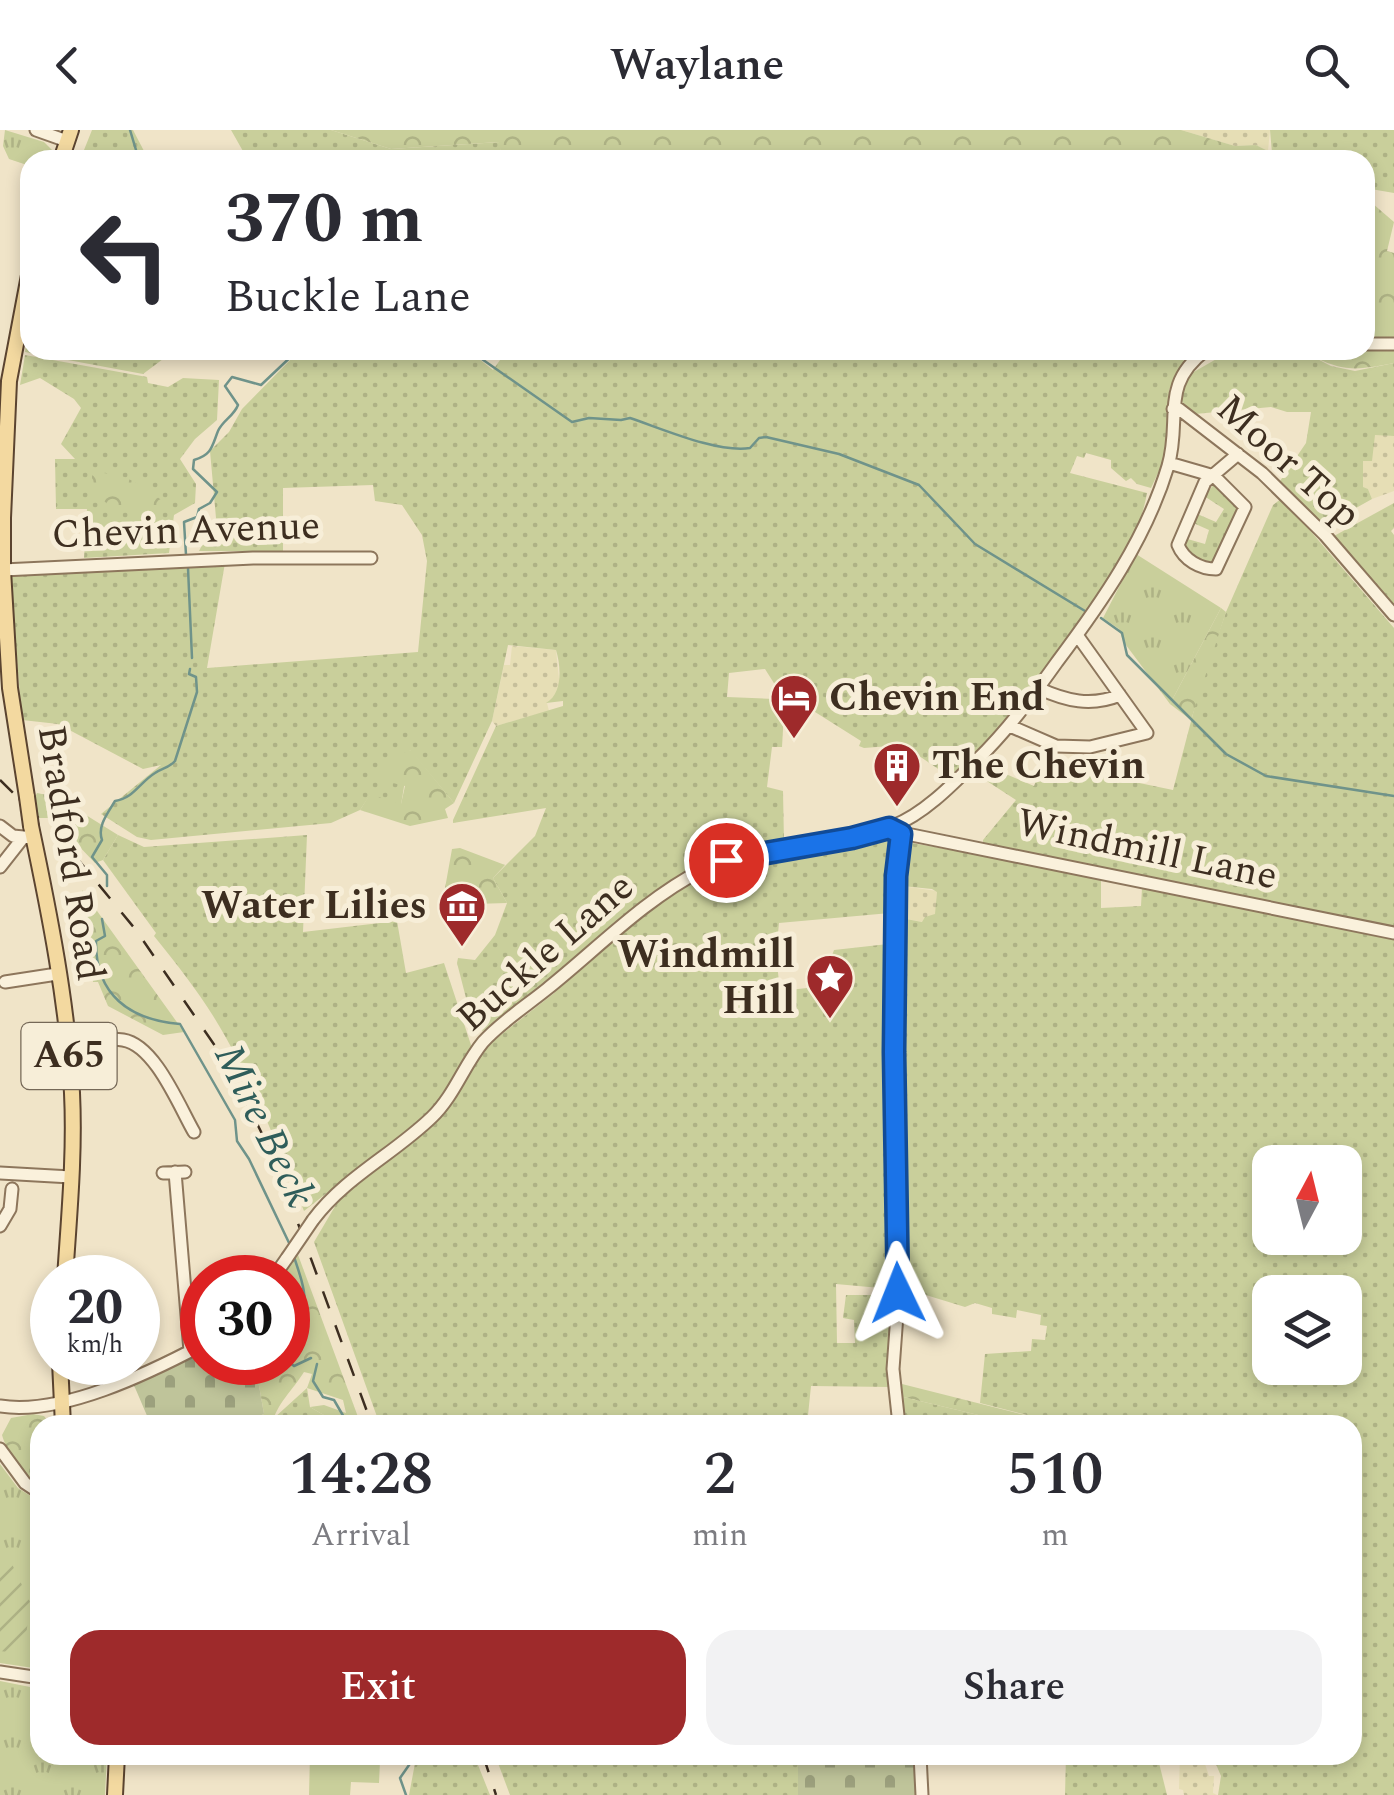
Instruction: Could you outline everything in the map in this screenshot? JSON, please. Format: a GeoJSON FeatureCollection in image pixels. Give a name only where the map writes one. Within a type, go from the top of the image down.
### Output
{"type":"FeatureCollection","features":[{"type":"Feature","properties":{"kind":"main road","name":"Bradford Road"},"geometry":{"type":"LineString","coordinates":[[20,321],[3,387],[3,570],[10,688],[29,834],[68,1045],[73,1114],[66,1255]]}},
{"type":"Feature","properties":{"kind":"main road","name":"Bradford Road"},"geometry":{"type":"LineString","coordinates":[[0,478],[4,499]]}},
{"type":"Feature","properties":{"kind":"main road"},"geometry":{"type":"LineString","coordinates":[[61,1385],[62,1415]]}},
{"type":"Feature","properties":{"kind":"main road"},"geometry":{"type":"LineString","coordinates":[[116,1795],[117,1765]]}},
{"type":"Feature","properties":{"kind":"street"},"geometry":{"type":"LineString","coordinates":[[36,130],[69,136]]}},
{"type":"Feature","properties":{"kind":"street"},"geometry":{"type":"LineString","coordinates":[[899,1415],[894,1369],[898,1301],[893,1125],[895,831],[963,774],[1010,726],[1100,606],[1159,493],[1169,462],[1173,398],[1182,374],[1196,360]]}},
{"type":"Feature","properties":{"kind":"street","name":"Moor Top"},"geometry":{"type":"LineString","coordinates":[[1173,409],[1180,409],[1238,454],[1326,535],[1394,615]]}},
{"type":"Feature","properties":{"kind":"street"},"geometry":{"type":"LineString","coordinates":[[1169,462],[1214,476],[1240,500],[1245,511],[1216,569],[1206,569],[1188,560],[1178,545],[1205,482],[1214,476],[1238,454]]}},
{"type":"Feature","properties":{"kind":"street","name":"Chevin Avenue"},"geometry":{"type":"LineString","coordinates":[[3,570],[253,558],[371,558]]}},
{"type":"Feature","properties":{"kind":"street"},"geometry":{"type":"LineString","coordinates":[[1010,726],[1056,746],[1090,747],[1147,734],[1077,635]]}},
{"type":"Feature","properties":{"kind":"street"},"geometry":{"type":"LineString","coordinates":[[1038,688],[1085,703],[1102,703],[1120,695]]}},
{"type":"Feature","properties":{"kind":"street"},"geometry":{"type":"LineString","coordinates":[[0,826],[29,834],[0,867]]}},
{"type":"Feature","properties":{"kind":"street","name":"Windmill Lane"},"geometry":{"type":"LineString","coordinates":[[895,831],[1394,933]]}},
{"type":"Feature","properties":{"kind":"street","name":"Buckle Lane"},"geometry":{"type":"LineString","coordinates":[[289,1255],[330,1196],[408,1140],[437,1113],[491,1035],[664,894],[701,870],[726,860],[895,831]]}},
{"type":"Feature","properties":{"kind":"street"},"geometry":{"type":"LineString","coordinates":[[5,982],[57,974]]}},
{"type":"Feature","properties":{"kind":"street"},"geometry":{"type":"LineString","coordinates":[[68,1045],[119,1039],[134,1042],[150,1054],[194,1132]]}},
{"type":"Feature","properties":{"kind":"street"},"geometry":{"type":"LineString","coordinates":[[174,1172],[181,1255]]}},
{"type":"Feature","properties":{"kind":"street"},"geometry":{"type":"LineString","coordinates":[[0,1173],[71,1177]]}},
{"type":"Feature","properties":{"kind":"street"},"geometry":{"type":"LineString","coordinates":[[0,1226],[10,1209],[12,1189]]}},
{"type":"Feature","properties":{"kind":"street"},"geometry":{"type":"LineString","coordinates":[[0,1406],[61,1404],[180,1355]]}},
{"type":"Feature","properties":{"kind":"street"},"geometry":{"type":"LineString","coordinates":[[0,1449],[30,1486]]}},
{"type":"Feature","properties":{"kind":"street"},"geometry":{"type":"LineString","coordinates":[[0,1672],[30,1676]]}},
{"type":"Feature","properties":{"kind":"street"},"geometry":{"type":"LineString","coordinates":[[920,1765],[922,1795]]}},
{"type":"Feature","properties":{"kind":"shaded area"},"geometry":{"type":"Polygon","coordinates":[[[1181,130],[1270,130],[1268,150],[1256,145],[1235,146],[1181,130]]]}},
{"type":"Feature","properties":{"kind":"shaded area"},"geometry":{"type":"Polygon","coordinates":[[[1374,434],[1394,436],[1394,491],[1372,499],[1368,489],[1362,488],[1363,460],[1374,434]]]}},
{"type":"Feature","properties":{"kind":"shaded area"},"geometry":{"type":"Polygon","coordinates":[[[512,646],[556,650],[560,688],[547,703],[549,711],[496,726],[492,721],[512,646]]]}},
{"type":"Feature","properties":{"kind":"shaded area"},"geometry":{"type":"Polygon","coordinates":[[[902,886],[937,891],[936,914],[923,922],[901,918],[902,886]]]}},
{"type":"Feature","properties":{"kind":"shaded area"},"geometry":{"type":"Polygon","coordinates":[[[1180,1765],[1205,1765],[1209,1776],[1214,1776],[1213,1793],[1217,1795],[1184,1795],[1179,1789],[1180,1765]]]}},
{"type":"Feature","properties":{"kind":"green space"},"geometry":{"type":"Polygon","coordinates":[[[5,130],[44,142],[52,150],[20,150],[20,163],[9,159],[3,146],[5,130]]]}},
{"type":"Feature","properties":{"kind":"green space"},"geometry":{"type":"Polygon","coordinates":[[[92,130],[133,130],[143,150],[84,150],[92,130]]]}},
{"type":"Feature","properties":{"kind":"green space"},"geometry":{"type":"Polygon","coordinates":[[[231,130],[331,130],[391,149],[500,142],[501,150],[242,150],[231,130]]]}},
{"type":"Feature","properties":{"kind":"green space"},"geometry":{"type":"Polygon","coordinates":[[[331,130],[1181,130],[1235,146],[1256,145],[1266,150],[500,150],[499,142],[391,149],[331,130]]]}},
{"type":"Feature","properties":{"kind":"green space"},"geometry":{"type":"Polygon","coordinates":[[[1270,130],[1394,130],[1394,193],[1375,190],[1375,150],[1272,150],[1270,130]]]}},
{"type":"Feature","properties":{"kind":"green space"},"geometry":{"type":"Polygon","coordinates":[[[1375,206],[1394,222],[1387,251],[1394,253],[1394,340],[1375,340],[1375,206]]]}},
{"type":"Feature","properties":{"kind":"green space"},"geometry":{"type":"Polygon","coordinates":[[[1375,349],[1394,349],[1394,363],[1355,368],[1322,360],[1375,360],[1375,349]]]}},
{"type":"Feature","properties":{"kind":"green space"},"geometry":{"type":"Polygon","coordinates":[[[24,360],[53,360],[147,377],[148,383],[168,387],[183,378],[219,380],[217,420],[180,459],[196,484],[195,503],[174,515],[169,553],[84,558],[87,509],[56,509],[55,459],[75,459],[61,444],[81,408],[74,399],[40,378],[20,385],[24,360]]]}},
{"type":"Feature","properties":{"kind":"green space"},"geometry":{"type":"Polygon","coordinates":[[[68,360],[162,360],[143,374],[68,360]]]}},
{"type":"Feature","properties":{"kind":"green space"},"geometry":{"type":"Polygon","coordinates":[[[290,360],[480,360],[493,370],[500,360],[1185,361],[1169,390],[1167,454],[1151,488],[1131,478],[1126,481],[1111,468],[1111,460],[1086,453],[1084,458],[1077,456],[1070,473],[1147,493],[1142,514],[1125,555],[1088,612],[1011,712],[957,773],[950,777],[903,745],[859,746],[861,741],[777,688],[765,669],[729,673],[727,697],[774,699],[784,712],[782,747],[772,747],[767,787],[783,791],[784,842],[720,858],[661,888],[483,1031],[473,1025],[458,958],[475,960],[495,935],[507,903],[493,878],[535,836],[546,808],[453,820],[496,726],[563,706],[563,701],[546,703],[558,686],[556,650],[508,645],[492,721],[454,803],[410,750],[401,805],[370,795],[360,810],[331,823],[151,840],[137,837],[101,814],[161,765],[143,769],[58,724],[22,720],[10,576],[225,563],[207,668],[418,652],[427,561],[422,535],[402,505],[375,501],[373,485],[283,488],[283,551],[199,551],[216,518],[210,451],[229,432],[242,409],[290,360]]]}},
{"type":"Feature","properties":{"kind":"green space"},"geometry":{"type":"Polygon","coordinates":[[[1215,360],[1319,360],[1355,371],[1394,363],[1394,436],[1375,435],[1372,461],[1363,461],[1363,487],[1372,499],[1324,526],[1278,484],[1306,443],[1311,412],[1271,407],[1195,414],[1183,404],[1180,392],[1192,373],[1215,360]]]}},
{"type":"Feature","properties":{"kind":"green space"},"geometry":{"type":"Polygon","coordinates":[[[92,472],[123,477],[146,489],[164,502],[158,515],[114,510],[92,490],[92,472]]]}},
{"type":"Feature","properties":{"kind":"green space"},"geometry":{"type":"Polygon","coordinates":[[[1217,481],[1242,513],[1218,563],[1202,564],[1185,550],[1184,538],[1205,544],[1209,530],[1191,522],[1195,513],[1216,522],[1224,509],[1204,496],[1217,481]]]}},
{"type":"Feature","properties":{"kind":"green space"},"geometry":{"type":"Polygon","coordinates":[[[1282,498],[1394,628],[1394,929],[983,846],[983,840],[1016,800],[976,774],[985,765],[1034,786],[1043,763],[1173,790],[1200,687],[1226,612],[1273,505],[1282,498]]]}},
{"type":"Feature","properties":{"kind":"green space"},"geometry":{"type":"Polygon","coordinates":[[[1394,503],[1391,531],[1394,605],[1334,536],[1394,503]]]}},
{"type":"Feature","properties":{"kind":"green space"},"geometry":{"type":"Polygon","coordinates":[[[1136,554],[1221,608],[1170,704],[1123,641],[1119,629],[1103,618],[1136,554]]]}},
{"type":"Feature","properties":{"kind":"green space"},"geometry":{"type":"Polygon","coordinates":[[[1221,608],[1226,612],[1191,720],[1170,704],[1221,608]]]}},
{"type":"Feature","properties":{"kind":"green space"},"geometry":{"type":"Polygon","coordinates":[[[411,750],[454,803],[445,809],[448,818],[410,826],[360,810],[370,794],[401,804],[405,786],[377,779],[385,760],[411,750]]]}},
{"type":"Feature","properties":{"kind":"green space"},"geometry":{"type":"Polygon","coordinates":[[[37,793],[57,797],[118,835],[103,860],[95,863],[52,818],[38,818],[37,793]]]}},
{"type":"Feature","properties":{"kind":"green space"},"geometry":{"type":"Polygon","coordinates":[[[118,835],[144,847],[307,835],[303,932],[397,921],[406,973],[444,963],[472,1048],[431,1111],[304,1211],[258,1100],[225,1036],[103,860],[118,835]]]}},
{"type":"Feature","properties":{"kind":"green space"},"geometry":{"type":"Polygon","coordinates":[[[890,839],[890,913],[779,923],[776,954],[780,991],[816,987],[815,963],[830,961],[834,950],[888,944],[891,1289],[836,1284],[837,1343],[855,1343],[854,1320],[843,1318],[846,1295],[890,1298],[890,1387],[811,1386],[808,1415],[376,1415],[314,1242],[344,1191],[413,1142],[431,1124],[484,1048],[664,897],[739,860],[890,839]]]}},
{"type":"Feature","properties":{"kind":"green space"},"geometry":{"type":"Polygon","coordinates":[[[912,843],[1101,877],[1101,908],[1141,906],[1142,888],[1394,940],[1394,1795],[1218,1795],[1221,1776],[1216,1765],[1362,1765],[1362,1415],[1026,1415],[980,1403],[985,1354],[1031,1351],[1032,1339],[1045,1340],[1047,1326],[1040,1325],[1041,1315],[1017,1310],[1016,1318],[992,1314],[992,1308],[975,1303],[965,1307],[903,1288],[898,1184],[901,918],[922,922],[935,914],[937,892],[902,886],[902,852],[912,843]]]}},
{"type":"Feature","properties":{"kind":"green space"},"geometry":{"type":"Polygon","coordinates":[[[460,848],[505,865],[493,878],[507,903],[442,905],[452,849],[460,848]]]}},
{"type":"Feature","properties":{"kind":"green space"},"geometry":{"type":"Polygon","coordinates":[[[82,890],[184,1032],[163,1035],[108,1006],[98,982],[93,982],[82,890]]]}},
{"type":"Feature","properties":{"kind":"green space"},"geometry":{"type":"Polygon","coordinates":[[[310,1287],[357,1415],[324,1415],[310,1407],[324,1405],[346,1413],[343,1400],[307,1388],[312,1374],[310,1287]]]}},
{"type":"Feature","properties":{"kind":"green space"},"geometry":{"type":"Polygon","coordinates":[[[180,1362],[180,1385],[259,1385],[264,1414],[262,1415],[147,1415],[134,1385],[160,1385],[160,1371],[180,1362]]]}},
{"type":"Feature","properties":{"kind":"green space"},"geometry":{"type":"Polygon","coordinates":[[[898,1383],[1025,1415],[978,1415],[899,1396],[898,1383]]]}},
{"type":"Feature","properties":{"kind":"green space"},"geometry":{"type":"Polygon","coordinates":[[[259,1385],[295,1385],[275,1415],[264,1414],[259,1385]]]}},
{"type":"Feature","properties":{"kind":"green space"},"geometry":{"type":"Polygon","coordinates":[[[307,1388],[310,1407],[324,1415],[277,1415],[307,1388]]]}},
{"type":"Feature","properties":{"kind":"green space"},"geometry":{"type":"Polygon","coordinates":[[[899,1396],[978,1415],[904,1415],[899,1396]]]}},
{"type":"Feature","properties":{"kind":"green space"},"geometry":{"type":"Polygon","coordinates":[[[33,1414],[38,1415],[30,1415],[30,1479],[17,1464],[2,1435],[11,1418],[33,1414]]]}},
{"type":"Feature","properties":{"kind":"green space"},"geometry":{"type":"Polygon","coordinates":[[[0,1464],[18,1488],[30,1496],[30,1668],[0,1663],[0,1464]]]}},
{"type":"Feature","properties":{"kind":"green space"},"geometry":{"type":"Polygon","coordinates":[[[0,1559],[11,1562],[30,1602],[24,1654],[0,1651],[0,1559]]]}},
{"type":"Feature","properties":{"kind":"green space"},"geometry":{"type":"Polygon","coordinates":[[[0,1681],[30,1687],[30,1765],[106,1765],[105,1795],[0,1795],[0,1681]]]}},
{"type":"Feature","properties":{"kind":"green space"},"geometry":{"type":"Polygon","coordinates":[[[310,1765],[380,1765],[379,1783],[351,1782],[350,1795],[309,1795],[310,1765]]]}},
{"type":"Feature","properties":{"kind":"green space"},"geometry":{"type":"Polygon","coordinates":[[[415,1765],[478,1765],[490,1795],[409,1795],[415,1765]]]}},
{"type":"Feature","properties":{"kind":"green space"},"geometry":{"type":"Polygon","coordinates":[[[499,1765],[798,1765],[798,1795],[510,1795],[499,1765]]]}},
{"type":"Feature","properties":{"kind":"green space"},"geometry":{"type":"Polygon","coordinates":[[[798,1765],[916,1765],[915,1795],[798,1795],[798,1765]]]}},
{"type":"Feature","properties":{"kind":"green space"},"geometry":{"type":"Polygon","coordinates":[[[1066,1765],[1160,1765],[1167,1795],[1065,1795],[1066,1765]]]}},
{"type":"Feature","properties":{"kind":"waterway"},"geometry":{"type":"LineString","coordinates":[[130,130],[136,150]]}},
{"type":"Feature","properties":{"kind":"waterway","name":"Mire Beck"},"geometry":{"type":"LineString","coordinates":[[186,555],[184,522],[197,517],[199,509],[210,503],[217,492],[193,469],[194,460],[208,453],[220,427],[238,405],[225,386],[232,377],[261,385],[287,360]]}},
{"type":"Feature","properties":{"kind":"waterway"},"geometry":{"type":"LineString","coordinates":[[483,360],[572,422],[630,418],[690,439],[737,449],[750,448],[759,438],[766,437],[839,454],[919,485],[975,544],[1085,611]]}},
{"type":"Feature","properties":{"kind":"waterway","name":"Mire Beck"},"geometry":{"type":"LineString","coordinates":[[188,568],[192,658]]}},
{"type":"Feature","properties":{"kind":"waterway"},"geometry":{"type":"LineString","coordinates":[[1101,618],[1122,633],[1127,655],[1226,754],[1266,776],[1394,796]]}},
{"type":"Feature","properties":{"kind":"waterway","name":"Mire Beck"},"geometry":{"type":"LineString","coordinates":[[107,886],[107,875],[92,857],[102,840],[102,825],[115,801],[127,797],[175,761],[197,692],[196,677],[189,674],[190,669]]}},
{"type":"Feature","properties":{"kind":"waterway","name":"Mire Beck"},"geometry":{"type":"LineString","coordinates":[[102,919],[105,936],[96,941],[97,960],[109,990],[131,1010],[162,1022],[180,1024],[235,1120],[237,1141],[291,1247]]}},
{"type":"Feature","properties":{"kind":"waterway","name":"Mire Beck"},"geometry":{"type":"LineString","coordinates":[[317,1364],[313,1381],[323,1397],[334,1400],[343,1415]]}},
{"type":"Feature","properties":{"kind":"waterway","name":"Mire Beck"},"geometry":{"type":"LineString","coordinates":[[406,1795],[400,1778],[409,1765]]}},
{"type":"Feature","properties":{"kind":"railway"},"geometry":{"type":"LineString","coordinates":[[0,780],[66,845],[136,930],[228,1065],[274,1158],[368,1415]]}},
{"type":"Feature","properties":{"kind":"railway"},"geometry":{"type":"LineString","coordinates":[[486,1765],[496,1795]]}},
{"type":"Feature","properties":{"kind":"place","name":"Chevin End"},"geometry":{"type":"Point","coordinates":[794,740]}},
{"type":"Feature","properties":{"kind":"place","name":"The Chevin"},"geometry":{"type":"Point","coordinates":[897,808]}},
{"type":"Feature","properties":{"kind":"place","name":"Water Lilies"},"geometry":{"type":"Point","coordinates":[462,948]}},
{"type":"Feature","properties":{"kind":"place","name":"Windmill Hill"},"geometry":{"type":"Point","coordinates":[830,1020]}},
{"type":"Feature","properties":{"kind":"route"},"geometry":{"type":"LineString","coordinates":[[726,860],[889,828],[901,834],[896,854],[894,1052],[898,1293]]}}]}
